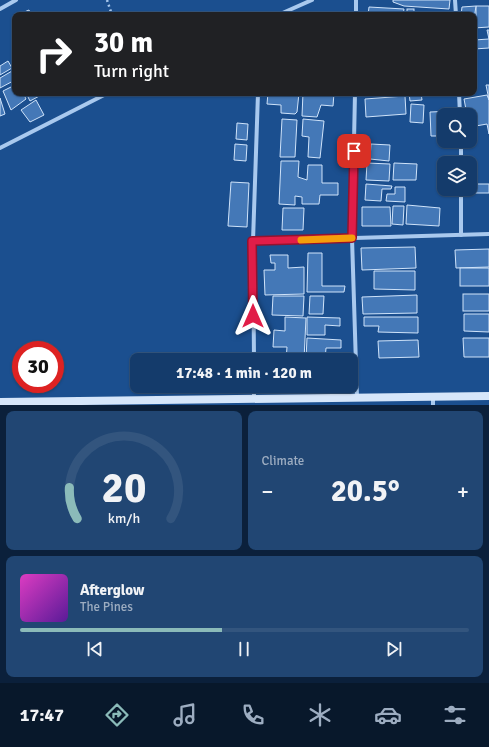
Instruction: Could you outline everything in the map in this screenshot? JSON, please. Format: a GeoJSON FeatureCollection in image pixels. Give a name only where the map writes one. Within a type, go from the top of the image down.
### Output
{"type":"FeatureCollection","features":[{"type":"Feature","properties":{"kind":"street"},"geometry":{"type":"LineString","coordinates":[[0,9],[16,0]]}},
{"type":"Feature","properties":{"kind":"street"},"geometry":{"type":"LineString","coordinates":[[285,12],[312,0]]}},
{"type":"Feature","properties":{"kind":"street"},"geometry":{"type":"LineString","coordinates":[[356,0],[356,12]]}},
{"type":"Feature","properties":{"kind":"street"},"geometry":{"type":"LineString","coordinates":[[455,0],[456,12]]}},
{"type":"Feature","properties":{"kind":"street"},"geometry":{"type":"LineString","coordinates":[[0,148],[102,96]]}},
{"type":"Feature","properties":{"kind":"street"},"geometry":{"type":"LineString","coordinates":[[254,353],[252,241],[258,96]]}},
{"type":"Feature","properties":{"kind":"street"},"geometry":{"type":"LineString","coordinates":[[354,96],[352,238],[357,397]]}},
{"type":"Feature","properties":{"kind":"street"},"geometry":{"type":"LineString","coordinates":[[459,96],[460,108]]}},
{"type":"Feature","properties":{"kind":"street"},"geometry":{"type":"LineString","coordinates":[[461,196],[461,235]]}},
{"type":"Feature","properties":{"kind":"street"},"geometry":{"type":"LineString","coordinates":[[252,241],[489,234]]}},
{"type":"Feature","properties":{"kind":"street"},"geometry":{"type":"LineString","coordinates":[[254,393],[254,398]]}},
{"type":"Feature","properties":{"kind":"street"},"geometry":{"type":"LineString","coordinates":[[0,402],[139,402],[254,398],[357,397],[433,401],[489,396]]}},
{"type":"Feature","properties":{"kind":"path"},"geometry":{"type":"LineString","coordinates":[[107,0],[111,12]]}},
{"type":"Feature","properties":{"kind":"building"},"geometry":{"type":"Polygon","coordinates":[[[393,0],[450,0],[449,9],[404,6],[393,2],[393,0]]]}},
{"type":"Feature","properties":{"kind":"building"},"geometry":{"type":"Polygon","coordinates":[[[476,6],[489,6],[489,27],[477,28],[476,6]]]}},
{"type":"Feature","properties":{"kind":"building"},"geometry":{"type":"Polygon","coordinates":[[[476,6],[475,12],[461,12],[462,7],[476,6]]]}},
{"type":"Feature","properties":{"kind":"building"},"geometry":{"type":"Polygon","coordinates":[[[369,7],[404,9],[404,12],[368,12],[369,7]]]}},
{"type":"Feature","properties":{"kind":"building"},"geometry":{"type":"Polygon","coordinates":[[[407,9],[414,9],[414,12],[407,12],[407,9]]]}},
{"type":"Feature","properties":{"kind":"building"},"geometry":{"type":"Polygon","coordinates":[[[489,39],[489,48],[477,49],[477,40],[489,39]]]}},
{"type":"Feature","properties":{"kind":"building"},"geometry":{"type":"Polygon","coordinates":[[[8,61],[12,68],[0,75],[0,66],[8,61]]]}},
{"type":"Feature","properties":{"kind":"building"},"geometry":{"type":"Polygon","coordinates":[[[12,71],[12,82],[0,88],[0,78],[12,71]]]}},
{"type":"Feature","properties":{"kind":"building"},"geometry":{"type":"Polygon","coordinates":[[[486,85],[489,85],[489,100],[486,85]]]}},
{"type":"Feature","properties":{"kind":"building"},"geometry":{"type":"Polygon","coordinates":[[[12,86],[12,96],[24,96],[26,99],[11,110],[3,91],[12,86]]]}},
{"type":"Feature","properties":{"kind":"building"},"geometry":{"type":"Polygon","coordinates":[[[487,95],[489,100],[489,134],[487,124],[477,126],[477,108],[466,108],[464,99],[487,95]]]}},
{"type":"Feature","properties":{"kind":"building"},"geometry":{"type":"Polygon","coordinates":[[[28,96],[39,96],[30,101],[28,96]]]}},
{"type":"Feature","properties":{"kind":"building"},"geometry":{"type":"Polygon","coordinates":[[[268,96],[299,96],[297,112],[295,114],[281,113],[281,105],[267,104],[268,96]]]}},
{"type":"Feature","properties":{"kind":"building"},"geometry":{"type":"Polygon","coordinates":[[[303,96],[334,96],[333,106],[321,105],[317,117],[302,116],[303,96]]]}},
{"type":"Feature","properties":{"kind":"building"},"geometry":{"type":"Polygon","coordinates":[[[405,96],[406,114],[366,117],[365,99],[405,96]]]}},
{"type":"Feature","properties":{"kind":"building"},"geometry":{"type":"Polygon","coordinates":[[[409,96],[421,96],[422,100],[410,101],[409,96]]]}},
{"type":"Feature","properties":{"kind":"building"},"geometry":{"type":"Polygon","coordinates":[[[0,98],[5,114],[0,116],[0,98]]]}},
{"type":"Feature","properties":{"kind":"building"},"geometry":{"type":"Polygon","coordinates":[[[36,100],[44,115],[30,122],[21,110],[36,100]]]}},
{"type":"Feature","properties":{"kind":"building"},"geometry":{"type":"Polygon","coordinates":[[[411,104],[424,105],[423,123],[410,122],[411,104]]]}},
{"type":"Feature","properties":{"kind":"building"},"geometry":{"type":"Polygon","coordinates":[[[430,112],[437,112],[437,136],[431,136],[430,112]]]}},
{"type":"Feature","properties":{"kind":"building"},"geometry":{"type":"Polygon","coordinates":[[[282,119],[297,120],[295,157],[280,157],[282,119]]]}},
{"type":"Feature","properties":{"kind":"building"},"geometry":{"type":"Polygon","coordinates":[[[303,119],[324,121],[320,158],[308,157],[309,137],[302,136],[303,119]]]}},
{"type":"Feature","properties":{"kind":"building"},"geometry":{"type":"Polygon","coordinates":[[[237,123],[248,124],[247,140],[236,139],[237,123]]]}},
{"type":"Feature","properties":{"kind":"building"},"geometry":{"type":"Polygon","coordinates":[[[235,144],[247,145],[246,161],[234,160],[235,144]]]}},
{"type":"Feature","properties":{"kind":"building"},"geometry":{"type":"Polygon","coordinates":[[[371,144],[390,145],[389,161],[370,159],[371,144]]]}},
{"type":"Feature","properties":{"kind":"building"},"geometry":{"type":"Polygon","coordinates":[[[281,161],[299,161],[298,177],[307,180],[308,165],[322,165],[322,183],[338,183],[338,195],[320,195],[319,204],[302,204],[302,197],[295,196],[295,205],[279,204],[281,161]]]}},
{"type":"Feature","properties":{"kind":"building"},"geometry":{"type":"Polygon","coordinates":[[[367,163],[390,164],[389,181],[366,180],[367,163]]]}},
{"type":"Feature","properties":{"kind":"building"},"geometry":{"type":"Polygon","coordinates":[[[394,163],[417,164],[416,180],[393,180],[394,163]]]}},
{"type":"Feature","properties":{"kind":"building"},"geometry":{"type":"Polygon","coordinates":[[[231,182],[249,183],[247,227],[228,226],[231,182]]]}},
{"type":"Feature","properties":{"kind":"building"},"geometry":{"type":"Polygon","coordinates":[[[366,184],[392,186],[391,189],[382,189],[381,201],[365,200],[366,184]]]}},
{"type":"Feature","properties":{"kind":"building"},"geometry":{"type":"Polygon","coordinates":[[[477,184],[489,184],[489,193],[477,193],[477,184]]]}},
{"type":"Feature","properties":{"kind":"building"},"geometry":{"type":"Polygon","coordinates":[[[395,187],[405,187],[405,202],[386,201],[387,194],[395,194],[395,187]]]}},
{"type":"Feature","properties":{"kind":"building"},"geometry":{"type":"Polygon","coordinates":[[[407,205],[440,208],[439,226],[406,224],[407,205]]]}},
{"type":"Feature","properties":{"kind":"building"},"geometry":{"type":"Polygon","coordinates":[[[393,206],[404,206],[403,225],[392,224],[393,206]]]}},
{"type":"Feature","properties":{"kind":"building"},"geometry":{"type":"Polygon","coordinates":[[[362,207],[390,207],[391,226],[362,226],[362,207]]]}},
{"type":"Feature","properties":{"kind":"building"},"geometry":{"type":"Polygon","coordinates":[[[283,208],[304,208],[303,230],[282,230],[283,208]]]}},
{"type":"Feature","properties":{"kind":"building"},"geometry":{"type":"Polygon","coordinates":[[[415,247],[416,268],[362,270],[361,248],[415,247]]]}},
{"type":"Feature","properties":{"kind":"building"},"geometry":{"type":"Polygon","coordinates":[[[489,249],[489,267],[456,268],[455,250],[489,249]]]}},
{"type":"Feature","properties":{"kind":"building"},"geometry":{"type":"Polygon","coordinates":[[[308,253],[322,253],[322,286],[345,286],[344,292],[307,292],[308,253]]]}},
{"type":"Feature","properties":{"kind":"building"},"geometry":{"type":"Polygon","coordinates":[[[270,255],[288,255],[288,268],[304,267],[304,294],[265,295],[264,270],[275,270],[275,263],[271,263],[270,255]]]}},
{"type":"Feature","properties":{"kind":"building"},"geometry":{"type":"Polygon","coordinates":[[[460,268],[489,268],[489,286],[460,286],[460,268]]]}},
{"type":"Feature","properties":{"kind":"building"},"geometry":{"type":"Polygon","coordinates":[[[374,271],[415,271],[415,290],[374,289],[374,271]]]}},
{"type":"Feature","properties":{"kind":"building"},"geometry":{"type":"Polygon","coordinates":[[[463,294],[489,294],[489,311],[463,311],[463,294]]]}},
{"type":"Feature","properties":{"kind":"building"},"geometry":{"type":"Polygon","coordinates":[[[417,295],[417,313],[363,314],[362,297],[417,295]]]}},
{"type":"Feature","properties":{"kind":"building"},"geometry":{"type":"Polygon","coordinates":[[[273,296],[304,296],[303,316],[272,315],[273,296]]]}},
{"type":"Feature","properties":{"kind":"building"},"geometry":{"type":"Polygon","coordinates":[[[310,296],[324,296],[323,314],[309,314],[310,296]]]}},
{"type":"Feature","properties":{"kind":"building"},"geometry":{"type":"Polygon","coordinates":[[[464,314],[489,314],[489,332],[464,331],[464,314]]]}},
{"type":"Feature","properties":{"kind":"building"},"geometry":{"type":"Polygon","coordinates":[[[285,317],[306,318],[304,353],[287,353],[287,347],[273,347],[274,330],[285,331],[285,317]]]}},
{"type":"Feature","properties":{"kind":"building"},"geometry":{"type":"Polygon","coordinates":[[[307,317],[340,318],[340,326],[325,325],[325,335],[307,335],[307,317]]]}},
{"type":"Feature","properties":{"kind":"building"},"geometry":{"type":"Polygon","coordinates":[[[364,317],[418,317],[418,333],[378,332],[379,326],[364,326],[364,317]]]}},
{"type":"Feature","properties":{"kind":"building"},"geometry":{"type":"Polygon","coordinates":[[[307,338],[341,340],[341,348],[326,348],[326,353],[306,353],[307,338]]]}},
{"type":"Feature","properties":{"kind":"building"},"geometry":{"type":"Polygon","coordinates":[[[463,338],[489,338],[489,357],[464,357],[463,338]]]}},
{"type":"Feature","properties":{"kind":"building"},"geometry":{"type":"Polygon","coordinates":[[[418,340],[419,357],[379,358],[378,341],[418,340]]]}},
{"type":"Feature","properties":{"kind":"slow traffic"},"geometry":{"type":"LineString","coordinates":[[301,240],[352,238]]}},
{"type":"Feature","properties":{"kind":"route"},"geometry":{"type":"LineString","coordinates":[[253,316],[252,241],[352,238],[354,151]]}}]}
